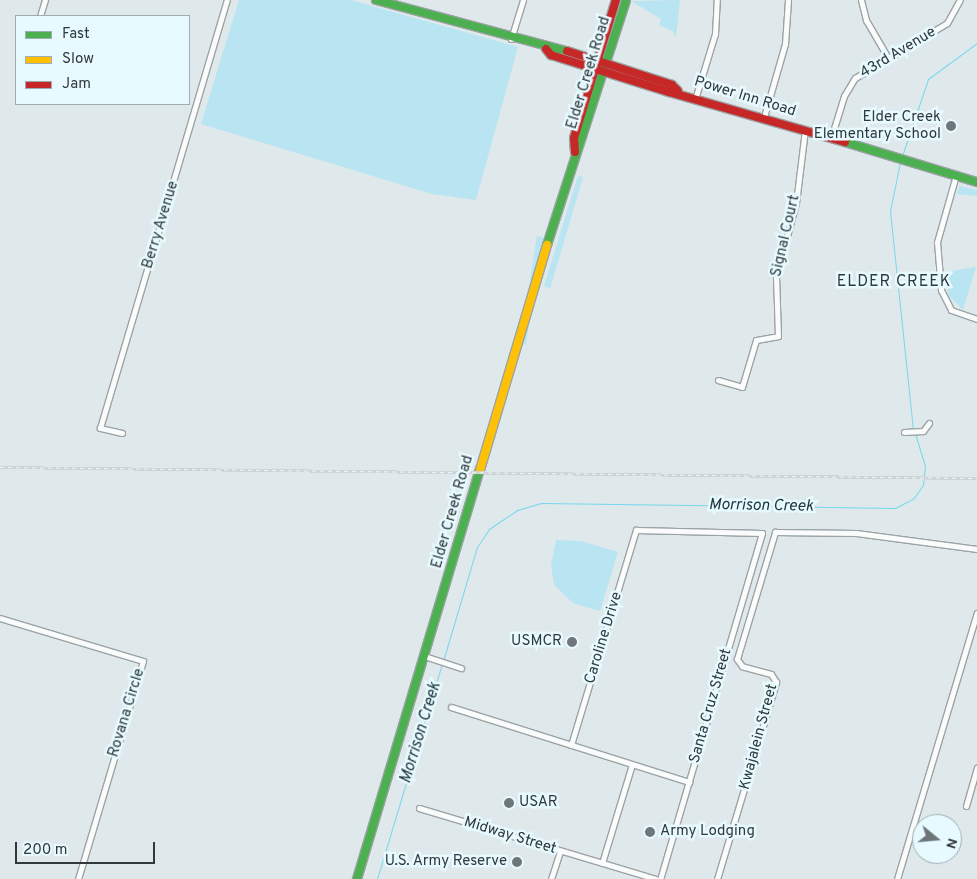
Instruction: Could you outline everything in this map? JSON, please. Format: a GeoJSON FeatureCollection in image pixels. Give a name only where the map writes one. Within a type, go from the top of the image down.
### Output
{"type":"FeatureCollection","features":[{"type":"Feature","properties":{"kind":"street"},"geometry":{"type":"LineString","coordinates":[[40,15],[45,0]]}},
{"type":"Feature","properties":{"kind":"street","name":"Berry Avenue"},"geometry":{"type":"LineString","coordinates":[[122,434],[100,428],[227,0]]}},
{"type":"Feature","properties":{"kind":"street","name":"Power Inn Road"},"geometry":{"type":"LineString","coordinates":[[376,0],[546,49],[551,55],[595,64],[977,182]]}},
{"type":"Feature","properties":{"kind":"street"},"geometry":{"type":"LineString","coordinates":[[511,39],[523,0]]}},
{"type":"Feature","properties":{"kind":"street","name":"Elder Creek Road"},"geometry":{"type":"LineString","coordinates":[[575,152],[574,138],[616,0]]}},
{"type":"Feature","properties":{"kind":"street","name":"Elder Creek Road"},"geometry":{"type":"LineString","coordinates":[[357,879],[575,152],[626,0]]}},
{"type":"Feature","properties":{"kind":"street"},"geometry":{"type":"LineString","coordinates":[[696,96],[715,34],[717,0]]}},
{"type":"Feature","properties":{"kind":"street"},"geometry":{"type":"LineString","coordinates":[[764,117],[785,44],[788,0]]}},
{"type":"Feature","properties":{"kind":"street"},"geometry":{"type":"LineString","coordinates":[[861,0],[866,20],[888,58]]}},
{"type":"Feature","properties":{"kind":"street","name":"43rd Avenue"},"geometry":{"type":"LineString","coordinates":[[831,138],[850,84],[888,58],[947,23],[960,0]]}},
{"type":"Feature","properties":{"kind":"street","name":"Signal Court"},"geometry":{"type":"LineString","coordinates":[[718,380],[742,387],[756,340],[778,336],[776,277],[796,203],[805,130]]}},
{"type":"Feature","properties":{"kind":"street"},"geometry":{"type":"LineString","coordinates":[[956,175],[937,242],[941,290],[951,310],[977,319]]}},
{"type":"Feature","properties":{"kind":"street"},"geometry":{"type":"LineString","coordinates":[[904,432],[923,431],[929,423]]}},
{"type":"Feature","properties":{"kind":"street","name":"Caroline Drive"},"geometry":{"type":"LineString","coordinates":[[572,745],[636,530],[762,533]]}},
{"type":"Feature","properties":{"kind":"street","name":"Kwajalein Street"},"geometry":{"type":"LineString","coordinates":[[718,879],[776,682],[771,674],[742,666],[737,659],[775,532],[856,533],[977,549]]}},
{"type":"Feature","properties":{"kind":"street","name":"Santa Cruz Street"},"geometry":{"type":"LineString","coordinates":[[660,879],[762,533]]}},
{"type":"Feature","properties":{"kind":"street"},"geometry":{"type":"LineString","coordinates":[[897,879],[976,617]]}},
{"type":"Feature","properties":{"kind":"street","name":"Rovana Circle"},"geometry":{"type":"LineString","coordinates":[[0,618],[143,661],[78,879]]}},
{"type":"Feature","properties":{"kind":"street"},"geometry":{"type":"LineString","coordinates":[[424,656],[461,668]]}},
{"type":"Feature","properties":{"kind":"street"},"geometry":{"type":"LineString","coordinates":[[450,708],[689,782]]}},
{"type":"Feature","properties":{"kind":"street"},"geometry":{"type":"LineString","coordinates":[[602,863],[632,764]]}},
{"type":"Feature","properties":{"kind":"street"},"geometry":{"type":"LineString","coordinates":[[966,806],[977,768]]}},
{"type":"Feature","properties":{"kind":"street","name":"Midway Street"},"geometry":{"type":"LineString","coordinates":[[419,808],[656,879]]}},
{"type":"Feature","properties":{"kind":"street"},"geometry":{"type":"LineString","coordinates":[[551,879],[560,851]]}},
{"type":"Feature","properties":{"kind":"shaded area"},"geometry":{"type":"Polygon","coordinates":[[[239,0],[351,0],[518,47],[476,200],[432,194],[201,124],[239,0]]]}},
{"type":"Feature","properties":{"kind":"shaded area"},"geometry":{"type":"Polygon","coordinates":[[[680,0],[676,37],[673,31],[659,25],[661,19],[631,1],[680,0]]]}},
{"type":"Feature","properties":{"kind":"shaded area"},"geometry":{"type":"Polygon","coordinates":[[[578,176],[583,177],[550,289],[544,286],[578,176]]]}},
{"type":"Feature","properties":{"kind":"shaded area"},"geometry":{"type":"Polygon","coordinates":[[[960,186],[977,190],[977,196],[957,194],[960,186]]]}},
{"type":"Feature","properties":{"kind":"shaded area"},"geometry":{"type":"Polygon","coordinates":[[[537,236],[543,237],[526,345],[520,344],[537,236]]]}},
{"type":"Feature","properties":{"kind":"shaded area"},"geometry":{"type":"Polygon","coordinates":[[[976,267],[963,310],[949,296],[945,272],[976,267]]]}},
{"type":"Feature","properties":{"kind":"shaded area"},"geometry":{"type":"Polygon","coordinates":[[[556,540],[581,541],[618,552],[600,611],[573,603],[554,585],[551,565],[556,540]]]}},
{"type":"Feature","properties":{"kind":"waterway","name":"Morrison Creek"},"geometry":{"type":"LineString","coordinates":[[902,156],[928,79],[977,43]]}},
{"type":"Feature","properties":{"kind":"waterway","name":"Morrison Creek"},"geometry":{"type":"LineString","coordinates":[[900,162],[890,211],[913,430]]}},
{"type":"Feature","properties":{"kind":"waterway","name":"Morrison Creek"},"geometry":{"type":"LineString","coordinates":[[443,661],[477,547],[489,529],[517,510],[542,503],[895,508],[913,499],[923,485],[925,466],[915,434]]}},
{"type":"Feature","properties":{"kind":"waterway","name":"Morrison Creek"},"geometry":{"type":"LineString","coordinates":[[377,879],[442,664]]}},
{"type":"Feature","properties":{"kind":"railway"},"geometry":{"type":"LineString","coordinates":[[0,467],[977,478]]}},
{"type":"Feature","properties":{"kind":"traffic: fast"},"geometry":{"type":"LineString","coordinates":[[376,0],[567,51]]}},
{"type":"Feature","properties":{"kind":"traffic: fast"},"geometry":{"type":"LineString","coordinates":[[547,245],[626,0]]}},
{"type":"Feature","properties":{"kind":"traffic: fast"},"geometry":{"type":"LineString","coordinates":[[845,142],[977,182]]}},
{"type":"Feature","properties":{"kind":"traffic: fast"},"geometry":{"type":"LineString","coordinates":[[357,879],[480,470]]}},
{"type":"Feature","properties":{"kind":"traffic: slow"},"geometry":{"type":"LineString","coordinates":[[480,470],[547,245]]}},
{"type":"Feature","properties":{"kind":"traffic: jam"},"geometry":{"type":"LineString","coordinates":[[575,152],[574,138],[616,0]]}},
{"type":"Feature","properties":{"kind":"traffic: jam"},"geometry":{"type":"LineString","coordinates":[[546,49],[551,55],[669,92],[845,142]]}},
{"type":"Feature","properties":{"kind":"traffic: jam"},"geometry":{"type":"LineString","coordinates":[[567,51],[672,85],[678,91]]}},
{"type":"Feature","properties":{"kind":"place","name":"Elder Creek Elementary School"},"geometry":{"type":"Point","coordinates":[951,126]}},
{"type":"Feature","properties":{"kind":"place","name":"USMCR"},"geometry":{"type":"Point","coordinates":[572,642]}},
{"type":"Feature","properties":{"kind":"place","name":"USAR"},"geometry":{"type":"Point","coordinates":[509,803]}},
{"type":"Feature","properties":{"kind":"place","name":"Army Lodging"},"geometry":{"type":"Point","coordinates":[650,832]}},
{"type":"Feature","properties":{"kind":"place","name":"U.S. Army Reserve"},"geometry":{"type":"Point","coordinates":[517,862]}},
{"type":"Feature","properties":{"kind":"district","name":"ELDER CREEK"},"geometry":{"type":"Point","coordinates":[894,282]}}]}
